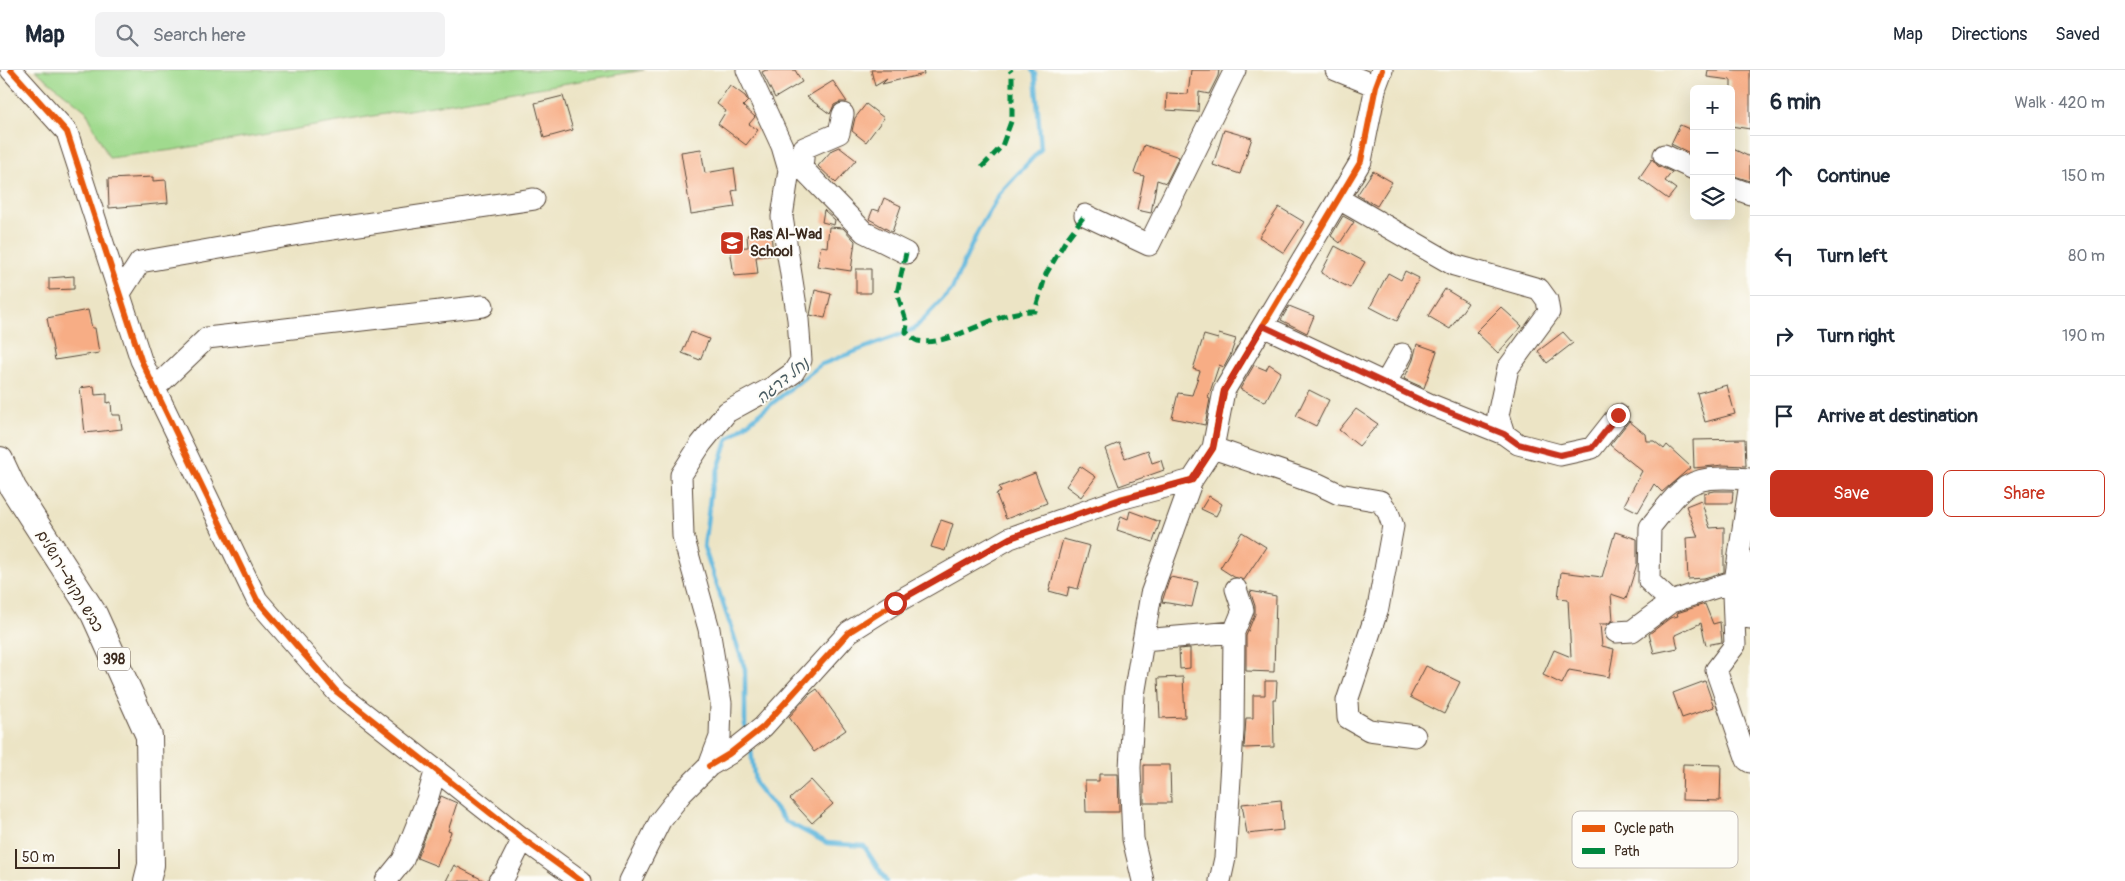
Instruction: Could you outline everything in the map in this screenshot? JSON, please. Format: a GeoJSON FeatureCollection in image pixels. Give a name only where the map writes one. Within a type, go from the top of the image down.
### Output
{"type":"FeatureCollection","features":[{"type":"Feature","properties":{"kind":"main road","name":"כביש תקוע–ירושלים"},"geometry":{"type":"LineString","coordinates":[[0,460],[13,488],[94,614],[149,736],[151,866],[147,881]]}},
{"type":"Feature","properties":{"kind":"street"},"geometry":{"type":"LineString","coordinates":[[11,70],[67,132],[141,360],[257,600],[337,692],[523,839],[581,881]]}},
{"type":"Feature","properties":{"kind":"street"},"geometry":{"type":"LineString","coordinates":[[746,70],[782,146],[796,169],[864,232],[906,254]]}},
{"type":"Feature","properties":{"kind":"street"},"geometry":{"type":"LineString","coordinates":[[1085,215],[1149,245],[1235,70]]}},
{"type":"Feature","properties":{"kind":"street"},"geometry":{"type":"LineString","coordinates":[[1143,881],[1133,839],[1130,768],[1134,695],[1151,594],[1192,480],[1213,448],[1224,391],[1361,161],[1379,78],[1336,70]]}},
{"type":"Feature","properties":{"kind":"street"},"geometry":{"type":"LineString","coordinates":[[709,766],[720,737],[721,703],[709,629],[683,536],[681,475],[701,444],[727,412],[773,387],[793,373],[801,360],[798,319],[782,217],[804,148],[839,132],[843,114]]}},
{"type":"Feature","properties":{"kind":"street"},"geometry":{"type":"LineString","coordinates":[[1664,155],[1690,167]]}},
{"type":"Feature","properties":{"kind":"street"},"geometry":{"type":"LineString","coordinates":[[1735,188],[1750,194]]}},
{"type":"Feature","properties":{"kind":"street"},"geometry":{"type":"LineString","coordinates":[[1339,199],[1454,265],[1539,289],[1547,300],[1549,312],[1508,368],[1498,415],[1504,434]]}},
{"type":"Feature","properties":{"kind":"street"},"geometry":{"type":"LineString","coordinates":[[120,293],[140,262],[304,233],[534,200]]}},
{"type":"Feature","properties":{"kind":"street"},"geometry":{"type":"LineString","coordinates":[[155,388],[207,338],[483,306]]}},
{"type":"Feature","properties":{"kind":"street"},"geometry":{"type":"LineString","coordinates":[[1263,326],[1429,404],[1504,434],[1518,444],[1560,455],[1592,448],[1618,415]]}},
{"type":"Feature","properties":{"kind":"street"},"geometry":{"type":"LineString","coordinates":[[1385,384],[1402,354]]}},
{"type":"Feature","properties":{"kind":"street"},"geometry":{"type":"LineString","coordinates":[[1213,448],[1318,484],[1340,494],[1380,501],[1388,512],[1392,526],[1378,608],[1347,701],[1348,718],[1369,730],[1415,736]]}},
{"type":"Feature","properties":{"kind":"street"},"geometry":{"type":"LineString","coordinates":[[1671,602],[1649,580],[1650,527],[1682,490],[1699,482],[1714,478],[1749,491],[1733,594],[1735,645],[1716,670],[1747,760],[1750,762]]}},
{"type":"Feature","properties":{"kind":"street"},"geometry":{"type":"LineString","coordinates":[[630,881],[660,821],[682,793],[709,766],[729,754],[763,727],[849,632],[895,603],[1010,538],[1120,500],[1192,480]]}},
{"type":"Feature","properties":{"kind":"street"},"geometry":{"type":"LineString","coordinates":[[1750,538],[1748,554],[1750,618]]}},
{"type":"Feature","properties":{"kind":"street"},"geometry":{"type":"LineString","coordinates":[[1616,632],[1632,631],[1671,602],[1735,580]]}},
{"type":"Feature","properties":{"kind":"street"},"geometry":{"type":"LineString","coordinates":[[1220,881],[1225,858],[1233,731],[1234,632],[1243,610],[1236,589]]}},
{"type":"Feature","properties":{"kind":"street"},"geometry":{"type":"LineString","coordinates":[[1143,640],[1234,632]]}},
{"type":"Feature","properties":{"kind":"street"},"geometry":{"type":"LineString","coordinates":[[386,881],[403,860],[427,800],[436,769]]}},
{"type":"Feature","properties":{"kind":"street"},"geometry":{"type":"LineString","coordinates":[[499,881],[505,875],[523,839]]}},
{"type":"Feature","properties":{"kind":"green space"},"geometry":{"type":"Polygon","coordinates":[[[35,70],[644,70],[173,150],[109,158],[86,111],[35,70]]]}},
{"type":"Feature","properties":{"kind":"building"},"geometry":{"type":"Polygon","coordinates":[[[766,70],[795,70],[802,82],[775,98],[762,72],[766,70]]]}},
{"type":"Feature","properties":{"kind":"building"},"geometry":{"type":"Polygon","coordinates":[[[871,70],[923,70],[924,74],[882,84],[887,79],[875,86],[871,70]]]}},
{"type":"Feature","properties":{"kind":"building"},"geometry":{"type":"Polygon","coordinates":[[[1191,70],[1219,70],[1209,94],[1199,92],[1198,112],[1166,110],[1167,93],[1188,94],[1191,70]]]}},
{"type":"Feature","properties":{"kind":"building"},"geometry":{"type":"Polygon","coordinates":[[[1708,70],[1750,70],[1750,129],[1735,127],[1735,85],[1731,85],[1731,80],[1707,77],[1708,70]]]}},
{"type":"Feature","properties":{"kind":"building"},"geometry":{"type":"Polygon","coordinates":[[[833,81],[847,102],[840,102],[834,105],[830,114],[807,97],[833,81]]]}},
{"type":"Feature","properties":{"kind":"building"},"geometry":{"type":"Polygon","coordinates":[[[730,85],[745,96],[748,101],[743,106],[755,117],[749,124],[758,130],[746,145],[718,124],[726,111],[717,104],[730,85]]]}},
{"type":"Feature","properties":{"kind":"building"},"geometry":{"type":"Polygon","coordinates":[[[563,96],[573,130],[544,138],[535,103],[563,96]]]}},
{"type":"Feature","properties":{"kind":"building"},"geometry":{"type":"Polygon","coordinates":[[[866,104],[884,118],[866,142],[852,131],[855,118],[866,104]]]}},
{"type":"Feature","properties":{"kind":"building"},"geometry":{"type":"Polygon","coordinates":[[[1680,125],[1690,129],[1690,153],[1671,144],[1680,125]]]}},
{"type":"Feature","properties":{"kind":"building"},"geometry":{"type":"Polygon","coordinates":[[[1224,130],[1252,138],[1240,174],[1213,165],[1224,130]]]}},
{"type":"Feature","properties":{"kind":"building"},"geometry":{"type":"Polygon","coordinates":[[[1144,145],[1179,157],[1166,183],[1157,180],[1151,213],[1137,210],[1144,176],[1134,173],[1144,145]]]}},
{"type":"Feature","properties":{"kind":"building"},"geometry":{"type":"Polygon","coordinates":[[[839,147],[856,160],[836,183],[818,166],[832,150],[839,147]]]}},
{"type":"Feature","properties":{"kind":"building"},"geometry":{"type":"Polygon","coordinates":[[[701,149],[705,173],[734,168],[737,190],[732,191],[735,207],[691,214],[681,152],[701,149]]]}},
{"type":"Feature","properties":{"kind":"building"},"geometry":{"type":"Polygon","coordinates":[[[1735,150],[1750,157],[1750,181],[1735,176],[1735,150]]]}},
{"type":"Feature","properties":{"kind":"building"},"geometry":{"type":"Polygon","coordinates":[[[1652,159],[1658,166],[1672,172],[1665,181],[1676,189],[1668,199],[1639,178],[1652,159]]]}},
{"type":"Feature","properties":{"kind":"building"},"geometry":{"type":"Polygon","coordinates":[[[1373,171],[1392,182],[1377,206],[1357,195],[1373,171]]]}},
{"type":"Feature","properties":{"kind":"building"},"geometry":{"type":"Polygon","coordinates":[[[153,177],[153,181],[166,180],[168,203],[109,208],[108,179],[153,177]]]}},
{"type":"Feature","properties":{"kind":"building"},"geometry":{"type":"Polygon","coordinates":[[[884,198],[901,206],[892,232],[869,219],[873,209],[879,211],[884,198]]]}},
{"type":"Feature","properties":{"kind":"building"},"geometry":{"type":"Polygon","coordinates":[[[1279,207],[1304,222],[1284,253],[1259,237],[1279,207]]]}},
{"type":"Feature","properties":{"kind":"building"},"geometry":{"type":"Polygon","coordinates":[[[824,210],[835,220],[834,225],[822,222],[824,210]]]}},
{"type":"Feature","properties":{"kind":"building"},"geometry":{"type":"Polygon","coordinates":[[[1343,216],[1354,222],[1340,243],[1331,236],[1343,216]]]}},
{"type":"Feature","properties":{"kind":"building"},"geometry":{"type":"Polygon","coordinates":[[[829,227],[843,228],[855,241],[851,271],[817,266],[821,246],[827,247],[829,227]]]}},
{"type":"Feature","properties":{"kind":"building"},"geometry":{"type":"Polygon","coordinates":[[[771,233],[773,255],[756,257],[758,274],[734,276],[730,248],[748,247],[747,235],[771,233]]]}},
{"type":"Feature","properties":{"kind":"building"},"geometry":{"type":"Polygon","coordinates":[[[1335,246],[1365,262],[1350,288],[1321,273],[1335,246]]]}},
{"type":"Feature","properties":{"kind":"building"},"geometry":{"type":"Polygon","coordinates":[[[856,269],[871,269],[871,293],[856,293],[856,269]]]}},
{"type":"Feature","properties":{"kind":"building"},"geometry":{"type":"Polygon","coordinates":[[[1405,271],[1419,278],[1397,321],[1370,307],[1388,273],[1401,280],[1405,271]]]}},
{"type":"Feature","properties":{"kind":"building"},"geometry":{"type":"Polygon","coordinates":[[[74,276],[74,289],[49,290],[49,278],[74,276]]]}},
{"type":"Feature","properties":{"kind":"building"},"geometry":{"type":"Polygon","coordinates":[[[1445,289],[1468,303],[1450,329],[1428,316],[1445,289]]]}},
{"type":"Feature","properties":{"kind":"building"},"geometry":{"type":"Polygon","coordinates":[[[815,290],[831,294],[825,318],[810,315],[815,290]]]}},
{"type":"Feature","properties":{"kind":"building"},"geometry":{"type":"Polygon","coordinates":[[[1289,306],[1314,316],[1307,333],[1281,320],[1289,306]]]}},
{"type":"Feature","properties":{"kind":"building"},"geometry":{"type":"Polygon","coordinates":[[[1501,307],[1522,326],[1498,353],[1476,332],[1501,307]]]}},
{"type":"Feature","properties":{"kind":"building"},"geometry":{"type":"Polygon","coordinates":[[[88,310],[92,328],[95,328],[99,353],[55,360],[47,318],[88,310]]]}},
{"type":"Feature","properties":{"kind":"building"},"geometry":{"type":"Polygon","coordinates":[[[691,332],[709,339],[700,360],[682,353],[691,332]]]}},
{"type":"Feature","properties":{"kind":"building"},"geometry":{"type":"Polygon","coordinates":[[[1563,332],[1573,343],[1547,363],[1538,351],[1563,332]]]}},
{"type":"Feature","properties":{"kind":"building"},"geometry":{"type":"Polygon","coordinates":[[[1219,334],[1236,339],[1224,367],[1219,365],[1208,398],[1210,399],[1205,425],[1172,418],[1178,393],[1192,395],[1200,371],[1193,369],[1204,335],[1218,339],[1219,334]]]}},
{"type":"Feature","properties":{"kind":"building"},"geometry":{"type":"Polygon","coordinates":[[[1417,344],[1437,351],[1424,388],[1404,379],[1413,360],[1417,344]]]}},
{"type":"Feature","properties":{"kind":"building"},"geometry":{"type":"Polygon","coordinates":[[[1269,364],[1281,372],[1265,402],[1240,389],[1254,365],[1266,370],[1269,364]]]}},
{"type":"Feature","properties":{"kind":"building"},"geometry":{"type":"Polygon","coordinates":[[[1727,385],[1735,414],[1705,422],[1697,393],[1727,385]]]}},
{"type":"Feature","properties":{"kind":"building"},"geometry":{"type":"Polygon","coordinates":[[[94,386],[95,395],[107,394],[107,403],[111,402],[112,415],[120,415],[122,429],[85,433],[80,388],[94,386]]]}},
{"type":"Feature","properties":{"kind":"building"},"geometry":{"type":"Polygon","coordinates":[[[1309,390],[1329,400],[1316,426],[1296,416],[1309,390]]]}},
{"type":"Feature","properties":{"kind":"building"},"geometry":{"type":"Polygon","coordinates":[[[1356,409],[1378,424],[1359,446],[1339,430],[1356,409]]]}},
{"type":"Feature","properties":{"kind":"building"},"geometry":{"type":"Polygon","coordinates":[[[1629,421],[1645,434],[1646,441],[1654,441],[1664,449],[1667,445],[1691,467],[1662,492],[1654,484],[1638,512],[1624,505],[1642,471],[1610,445],[1629,421]]]}},
{"type":"Feature","properties":{"kind":"building"},"geometry":{"type":"Polygon","coordinates":[[[1745,439],[1746,466],[1723,465],[1694,468],[1693,440],[1745,439]]]}},
{"type":"Feature","properties":{"kind":"building"},"geometry":{"type":"Polygon","coordinates":[[[1119,443],[1125,458],[1148,450],[1152,463],[1161,460],[1164,470],[1119,486],[1105,449],[1119,443]]]}},
{"type":"Feature","properties":{"kind":"building"},"geometry":{"type":"Polygon","coordinates":[[[1080,466],[1096,477],[1081,497],[1066,486],[1080,466]]]}},
{"type":"Feature","properties":{"kind":"building"},"geometry":{"type":"Polygon","coordinates":[[[1035,473],[1047,503],[1006,519],[996,494],[1001,492],[999,487],[1035,473]]]}},
{"type":"Feature","properties":{"kind":"building"},"geometry":{"type":"Polygon","coordinates":[[[1733,491],[1732,503],[1704,503],[1704,493],[1733,491]]]}},
{"type":"Feature","properties":{"kind":"building"},"geometry":{"type":"Polygon","coordinates":[[[1209,496],[1222,504],[1216,516],[1201,509],[1209,496]]]}},
{"type":"Feature","properties":{"kind":"building"},"geometry":{"type":"Polygon","coordinates":[[[1701,500],[1710,528],[1724,527],[1724,572],[1704,578],[1688,579],[1686,538],[1698,537],[1686,506],[1701,500]]]}},
{"type":"Feature","properties":{"kind":"building"},"geometry":{"type":"Polygon","coordinates":[[[1130,511],[1160,522],[1153,542],[1117,530],[1121,516],[1128,519],[1130,511]]]}},
{"type":"Feature","properties":{"kind":"building"},"geometry":{"type":"Polygon","coordinates":[[[941,520],[953,524],[945,551],[931,547],[941,520]]]}},
{"type":"Feature","properties":{"kind":"building"},"geometry":{"type":"Polygon","coordinates":[[[1242,532],[1266,547],[1244,580],[1234,577],[1220,568],[1242,532]]]}},
{"type":"Feature","properties":{"kind":"building"},"geometry":{"type":"Polygon","coordinates":[[[1615,532],[1637,539],[1637,564],[1626,599],[1611,594],[1613,620],[1607,624],[1600,624],[1602,646],[1614,649],[1609,677],[1569,670],[1562,684],[1543,675],[1554,650],[1571,657],[1568,599],[1558,598],[1561,572],[1602,577],[1615,532]]]}},
{"type":"Feature","properties":{"kind":"building"},"geometry":{"type":"Polygon","coordinates":[[[1063,539],[1090,546],[1078,589],[1069,587],[1067,596],[1049,591],[1063,539]]]}},
{"type":"Feature","properties":{"kind":"building"},"geometry":{"type":"Polygon","coordinates":[[[1170,577],[1198,582],[1192,607],[1162,602],[1170,577]]]}},
{"type":"Feature","properties":{"kind":"building"},"geometry":{"type":"Polygon","coordinates":[[[1250,591],[1276,596],[1274,672],[1246,671],[1246,636],[1255,614],[1255,606],[1250,591]]]}},
{"type":"Feature","properties":{"kind":"building"},"geometry":{"type":"Polygon","coordinates":[[[1705,604],[1713,624],[1720,622],[1722,642],[1706,645],[1701,623],[1675,635],[1678,648],[1654,653],[1649,634],[1670,618],[1678,616],[1677,613],[1705,604]]]}},
{"type":"Feature","properties":{"kind":"building"},"geometry":{"type":"Polygon","coordinates":[[[1190,648],[1190,668],[1180,669],[1179,649],[1190,648]]]}},
{"type":"Feature","properties":{"kind":"building"},"geometry":{"type":"Polygon","coordinates":[[[1426,666],[1460,682],[1444,714],[1410,697],[1426,666]]]}},
{"type":"Feature","properties":{"kind":"building"},"geometry":{"type":"Polygon","coordinates":[[[1183,677],[1185,717],[1160,718],[1158,678],[1183,677]]]}},
{"type":"Feature","properties":{"kind":"building"},"geometry":{"type":"Polygon","coordinates":[[[1265,681],[1277,681],[1276,699],[1273,699],[1274,747],[1244,748],[1246,718],[1253,718],[1253,695],[1265,695],[1265,681]]]}},
{"type":"Feature","properties":{"kind":"building"},"geometry":{"type":"Polygon","coordinates":[[[1705,681],[1714,707],[1682,718],[1673,693],[1705,681]]]}},
{"type":"Feature","properties":{"kind":"building"},"geometry":{"type":"Polygon","coordinates":[[[817,689],[846,730],[814,752],[789,717],[817,689]]]}},
{"type":"Feature","properties":{"kind":"building"},"geometry":{"type":"Polygon","coordinates":[[[1683,764],[1721,765],[1720,801],[1682,800],[1683,764]]]}},
{"type":"Feature","properties":{"kind":"building"},"geometry":{"type":"Polygon","coordinates":[[[1144,765],[1170,765],[1171,803],[1144,803],[1144,765]]]}},
{"type":"Feature","properties":{"kind":"building"},"geometry":{"type":"Polygon","coordinates":[[[1099,774],[1118,774],[1119,812],[1086,812],[1085,781],[1099,781],[1099,774]]]}},
{"type":"Feature","properties":{"kind":"building"},"geometry":{"type":"Polygon","coordinates":[[[811,780],[833,804],[812,823],[790,799],[811,780]]]}},
{"type":"Feature","properties":{"kind":"building"},"geometry":{"type":"Polygon","coordinates":[[[441,796],[457,803],[448,831],[451,832],[437,866],[417,858],[441,796]]]}},
{"type":"Feature","properties":{"kind":"building"},"geometry":{"type":"Polygon","coordinates":[[[1281,800],[1283,830],[1247,834],[1242,804],[1281,800]]]}},
{"type":"Feature","properties":{"kind":"building"},"geometry":{"type":"Polygon","coordinates":[[[454,865],[485,881],[446,881],[454,865]]]}},
{"type":"Feature","properties":{"kind":"waterway","name":"נחל דרגה"},"geometry":{"type":"LineString","coordinates":[[745,733],[745,669],[704,547],[711,490],[728,439],[820,365],[914,329],[952,289],[977,233],[1000,193],[1041,149],[1035,74],[1032,70]]}},
{"type":"Feature","properties":{"kind":"waterway","name":"נחל דרגה"},"geometry":{"type":"LineString","coordinates":[[751,750],[755,783],[785,821],[827,843],[864,846],[886,881]]}},
{"type":"Feature","properties":{"kind":"marked path"},"geometry":{"type":"LineString","coordinates":[[982,167],[1002,146],[1012,119],[1012,73],[1010,70]]}},
{"type":"Feature","properties":{"kind":"marked path"},"geometry":{"type":"LineString","coordinates":[[906,253],[897,293],[907,324],[906,332],[918,341],[930,342],[959,334],[1005,316],[1035,311],[1046,274],[1066,240],[1085,215]]}},
{"type":"Feature","properties":{"kind":"cycle path"},"geometry":{"type":"LineString","coordinates":[[11,70],[67,132],[141,360],[257,600],[337,692],[523,839],[581,881]]}},
{"type":"Feature","properties":{"kind":"cycle path"},"geometry":{"type":"LineString","coordinates":[[709,766],[729,754],[763,727],[849,632],[895,603],[1010,538],[1120,499],[1192,480],[1213,448],[1224,391],[1361,161],[1376,86],[1382,70]]}},
{"type":"Feature","properties":{"kind":"place","name":"Ras Al-Wad School"},"geometry":{"type":"Point","coordinates":[732,243]}},
{"type":"Feature","properties":{"kind":"route"},"geometry":{"type":"LineString","coordinates":[[895,603],[1010,538],[1120,500],[1192,480],[1213,448],[1224,391],[1263,326],[1429,404],[1504,434],[1518,444],[1560,455],[1592,448],[1618,415]]}}]}
